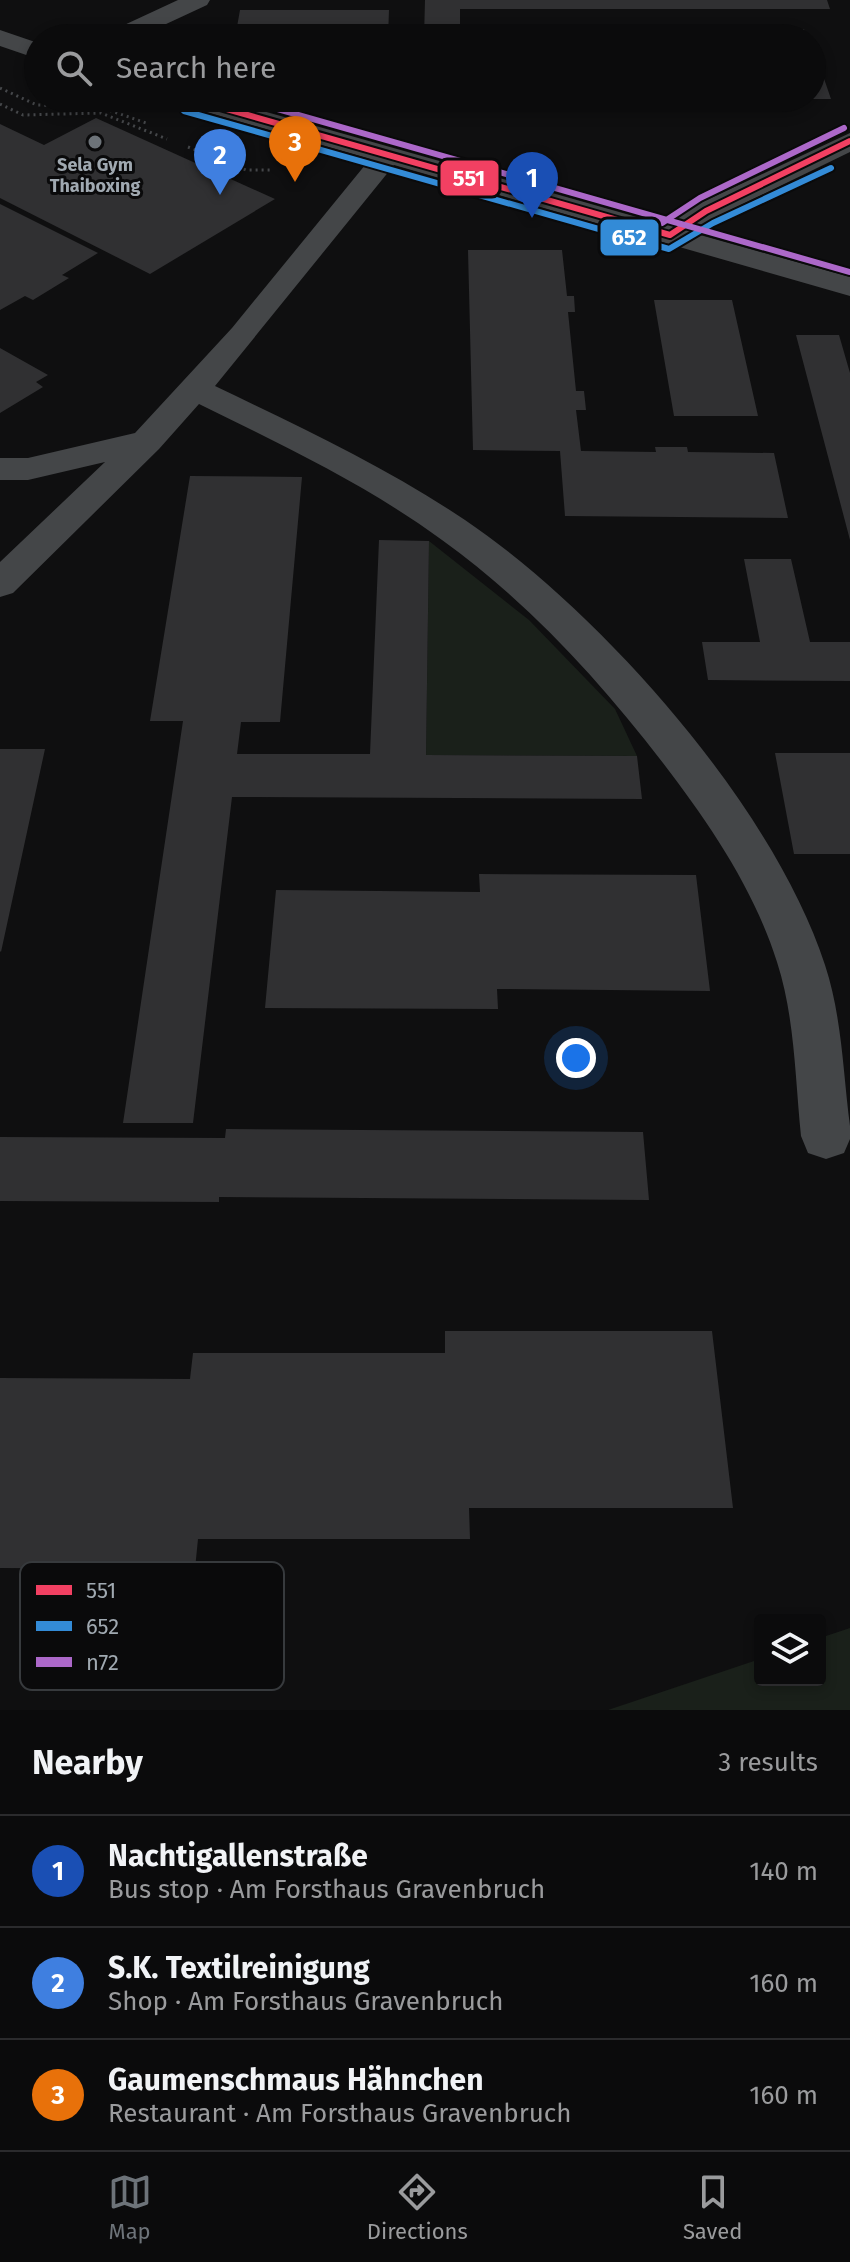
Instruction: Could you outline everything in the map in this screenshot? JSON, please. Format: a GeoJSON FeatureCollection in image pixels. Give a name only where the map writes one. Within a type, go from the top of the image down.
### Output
{"type":"FeatureCollection","features":[{"type":"Feature","properties":{"kind":"street"},"geometry":{"type":"LineString","coordinates":[[146,24],[198,0]]}},
{"type":"Feature","properties":{"kind":"street"},"geometry":{"type":"LineString","coordinates":[[0,38],[24,46]]}},
{"type":"Feature","properties":{"kind":"street"},"geometry":{"type":"LineString","coordinates":[[235,112],[850,287]]}},
{"type":"Feature","properties":{"kind":"street"},"geometry":{"type":"LineString","coordinates":[[670,235],[697,216],[850,141]]}},
{"type":"Feature","properties":{"kind":"street"},"geometry":{"type":"LineString","coordinates":[[6,579],[147,441],[280,292],[386,157]]}},
{"type":"Feature","properties":{"kind":"street"},"geometry":{"type":"LineString","coordinates":[[194,388],[356,470],[487,555],[597,655],[639,703],[707,789],[787,924],[802,966],[826,1136]]}},
{"type":"Feature","properties":{"kind":"street"},"geometry":{"type":"LineString","coordinates":[[0,469],[28,469],[147,441]]}},
{"type":"Feature","properties":{"kind":"street"},"geometry":{"type":"LineString","coordinates":[[0,537],[6,579]]}},
{"type":"Feature","properties":{"kind":"shaded area"},"geometry":{"type":"Polygon","coordinates":[[[429,541],[529,620],[615,709],[637,756],[426,755],[429,541]]]}},
{"type":"Feature","properties":{"kind":"shaded area"},"geometry":{"type":"Polygon","coordinates":[[[850,1628],[850,1710],[608,1710],[754,1661],[754,1686],[826,1686],[826,1636],[850,1628]]]}},
{"type":"Feature","properties":{"kind":"building"},"geometry":{"type":"Polygon","coordinates":[[[425,0],[827,0],[830,9],[460,9],[460,24],[424,24],[425,0]]]}},
{"type":"Feature","properties":{"kind":"building"},"geometry":{"type":"Polygon","coordinates":[[[240,10],[389,10],[388,24],[238,24],[240,10]]]}},
{"type":"Feature","properties":{"kind":"building"},"geometry":{"type":"Polygon","coordinates":[[[96,118],[275,199],[150,274],[0,198],[0,124],[44,145],[96,118]]]}},
{"type":"Feature","properties":{"kind":"building"},"geometry":{"type":"Polygon","coordinates":[[[0,204],[98,253],[62,275],[69,278],[33,300],[25,296],[0,310],[0,204]]]}},
{"type":"Feature","properties":{"kind":"building"},"geometry":{"type":"Polygon","coordinates":[[[468,250],[562,250],[567,296],[574,296],[575,312],[568,312],[576,391],[584,391],[586,410],[576,410],[581,451],[656,452],[655,447],[687,447],[688,452],[774,453],[788,518],[565,516],[560,451],[473,450],[468,250]]]}},
{"type":"Feature","properties":{"kind":"building"},"geometry":{"type":"Polygon","coordinates":[[[654,300],[732,300],[758,416],[674,416],[654,300]]]}},
{"type":"Feature","properties":{"kind":"building"},"geometry":{"type":"Polygon","coordinates":[[[796,335],[839,335],[850,373],[850,540],[796,335]]]}},
{"type":"Feature","properties":{"kind":"building"},"geometry":{"type":"Polygon","coordinates":[[[0,348],[48,375],[36,382],[43,387],[0,413],[0,348]]]}},
{"type":"Feature","properties":{"kind":"building"},"geometry":{"type":"Polygon","coordinates":[[[190,476],[302,477],[280,722],[241,722],[237,754],[370,754],[379,540],[429,541],[426,755],[637,756],[642,799],[232,797],[193,1123],[123,1123],[183,721],[150,721],[190,476]]]}},
{"type":"Feature","properties":{"kind":"building"},"geometry":{"type":"Polygon","coordinates":[[[744,559],[791,559],[810,642],[850,642],[850,681],[708,680],[702,642],[760,642],[744,559]]]}},
{"type":"Feature","properties":{"kind":"building"},"geometry":{"type":"Polygon","coordinates":[[[0,749],[45,749],[1,952],[0,951],[0,749]]]}},
{"type":"Feature","properties":{"kind":"building"},"geometry":{"type":"Polygon","coordinates":[[[775,753],[850,753],[850,854],[794,854],[775,753]]]}},
{"type":"Feature","properties":{"kind":"building"},"geometry":{"type":"Polygon","coordinates":[[[479,874],[696,875],[710,991],[497,989],[498,1009],[265,1008],[276,890],[480,892],[479,874]]]}},
{"type":"Feature","properties":{"kind":"building"},"geometry":{"type":"Polygon","coordinates":[[[226,1129],[643,1132],[649,1200],[219,1197],[219,1202],[0,1201],[0,1137],[225,1138],[226,1129]]]}},
{"type":"Feature","properties":{"kind":"building"},"geometry":{"type":"Polygon","coordinates":[[[445,1331],[712,1331],[733,1508],[469,1508],[470,1539],[198,1539],[196,1562],[20,1562],[20,1568],[0,1568],[0,1378],[190,1379],[193,1353],[445,1353],[445,1331]]]}},
{"type":"Feature","properties":{"kind":"transit line","name":"652"},"geometry":{"type":"LineString","coordinates":[[188,112],[669,249],[713,223],[831,168]]}},
{"type":"Feature","properties":{"kind":"transit line","name":"551"},"geometry":{"type":"LineString","coordinates":[[237,112],[670,235],[706,211],[850,141]]}},
{"type":"Feature","properties":{"kind":"transit line","name":"n72"},"geometry":{"type":"LineString","coordinates":[[288,112],[850,272]]}},
{"type":"Feature","properties":{"kind":"transit line","name":"n72"},"geometry":{"type":"LineString","coordinates":[[662,223],[700,198],[844,128]]}},
{"type":"Feature","properties":{"kind":"place","name":"Sela Gym Thaiboxing"},"geometry":{"type":"Point","coordinates":[95,142]}},
{"type":"Feature","properties":{"kind":"place","name":"Gaumenschmaus Hähnchen"},"geometry":{"type":"Point","coordinates":[295,182]}},
{"type":"Feature","properties":{"kind":"place","name":"S.K. Textilreinigung"},"geometry":{"type":"Point","coordinates":[220,195]}},
{"type":"Feature","properties":{"kind":"place","name":"Nachtigallenstraße"},"geometry":{"type":"Point","coordinates":[532,218]}}]}
